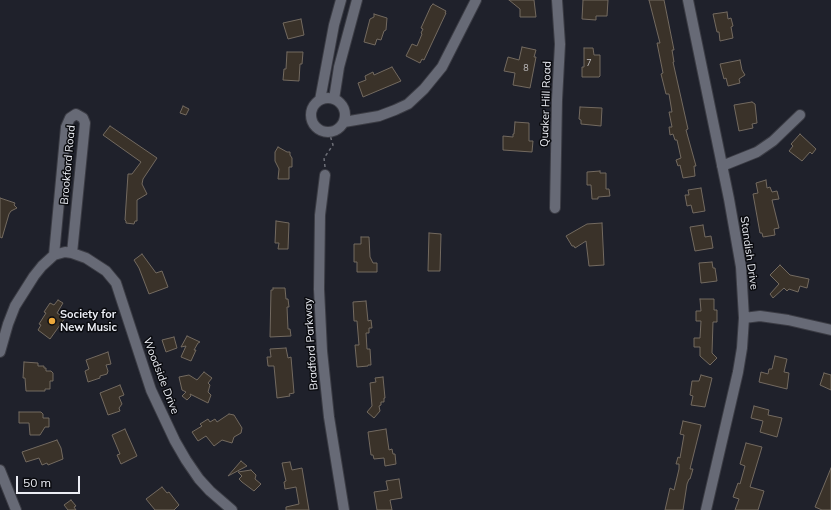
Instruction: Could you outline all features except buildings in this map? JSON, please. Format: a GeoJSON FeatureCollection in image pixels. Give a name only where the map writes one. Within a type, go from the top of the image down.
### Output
{"type":"FeatureCollection","features":[{"type":"Feature","properties":{"kind":"street"},"geometry":{"type":"LineString","coordinates":[[320,100],[332,31],[341,0]]}},
{"type":"Feature","properties":{"kind":"street"},"geometry":{"type":"LineString","coordinates":[[334,99],[339,67],[357,0]]}},
{"type":"Feature","properties":{"kind":"street"},"geometry":{"type":"LineString","coordinates":[[344,122],[379,116],[395,110],[408,104],[424,90],[442,67],[476,0]]}},
{"type":"Feature","properties":{"kind":"street","name":"Quaker Hill Road"},"geometry":{"type":"LineString","coordinates":[[555,208],[557,100],[560,44],[557,0]]}},
{"type":"Feature","properties":{"kind":"street","name":"Standish Drive"},"geometry":{"type":"LineString","coordinates":[[688,0],[741,267],[744,318],[741,354],[706,510]]}},
{"type":"Feature","properties":{"kind":"street"},"geometry":{"type":"LineString","coordinates":[[334,99],[342,106],[345,116],[344,122],[338,129],[325,132],[317,128],[312,120],[312,111],[316,103],[320,100],[334,99]]}},
{"type":"Feature","properties":{"kind":"street","name":"Brookford Road"},"geometry":{"type":"LineString","coordinates":[[54,255],[66,127],[70,118],[76,114],[83,118],[85,123],[72,253]]}},
{"type":"Feature","properties":{"kind":"street"},"geometry":{"type":"LineString","coordinates":[[722,166],[757,152],[773,141],[800,115]]}},
{"type":"Feature","properties":{"kind":"street","name":"Bradford Parkway"},"geometry":{"type":"LineString","coordinates":[[325,175],[320,215],[319,289],[322,351],[329,417],[344,510]]}},
{"type":"Feature","properties":{"kind":"street"},"geometry":{"type":"LineString","coordinates":[[0,352],[15,306],[34,276],[54,255],[65,252],[72,253]]}},
{"type":"Feature","properties":{"kind":"street","name":"Woodside Drive"},"geometry":{"type":"LineString","coordinates":[[72,253],[86,258],[106,271],[116,284],[151,390],[175,442],[199,479],[210,491],[232,510]]}},
{"type":"Feature","properties":{"kind":"street"},"geometry":{"type":"LineString","coordinates":[[744,318],[760,316],[788,320],[831,330]]}},
{"type":"Feature","properties":{"kind":"street"},"geometry":{"type":"LineString","coordinates":[[0,470],[16,510]]}},
{"type":"Feature","properties":{"kind":"path"},"geometry":{"type":"LineString","coordinates":[[325,175],[324,158],[333,145],[330,132]]}},
{"type":"Feature","properties":{"kind":"place","name":"Society for New Music"},"geometry":{"type":"Point","coordinates":[52,321]}}]}
